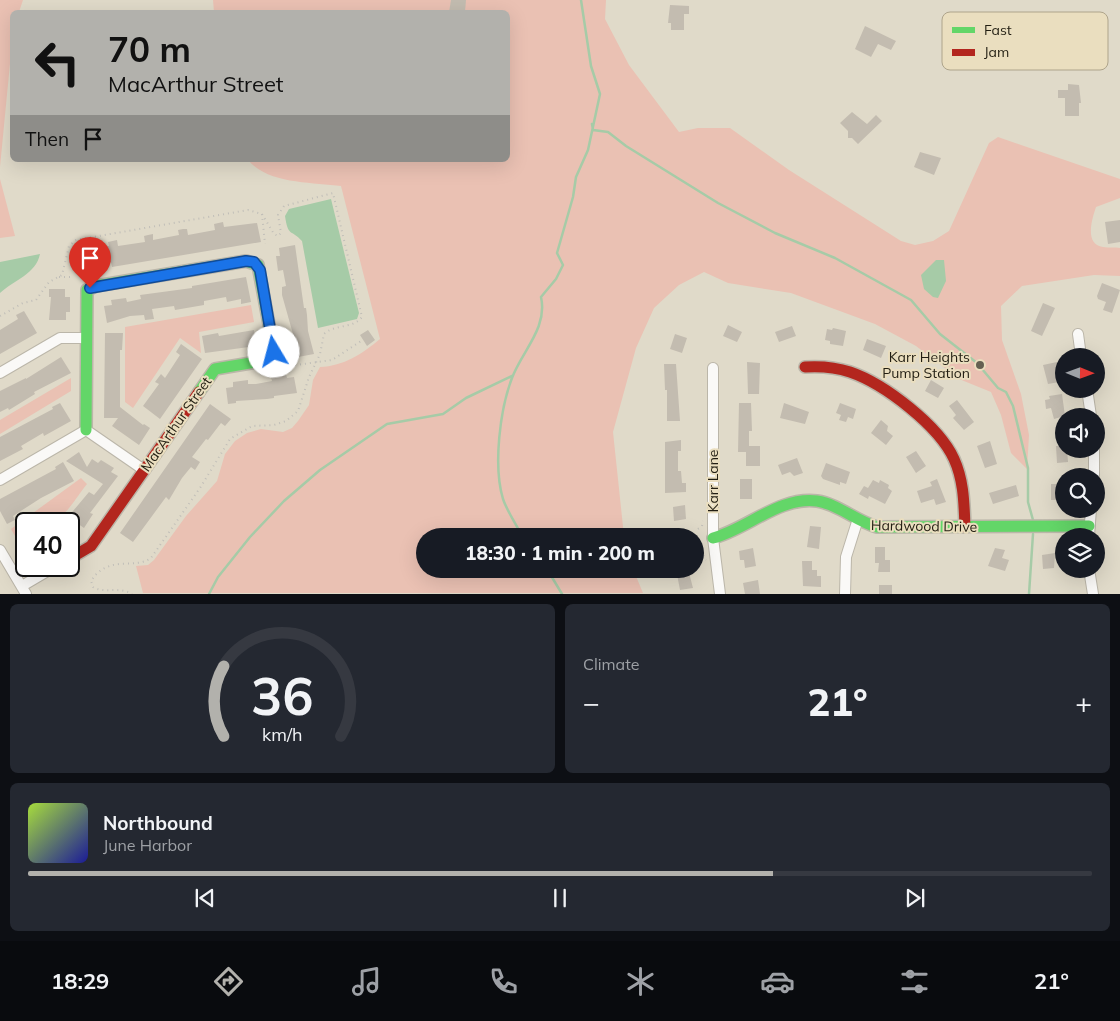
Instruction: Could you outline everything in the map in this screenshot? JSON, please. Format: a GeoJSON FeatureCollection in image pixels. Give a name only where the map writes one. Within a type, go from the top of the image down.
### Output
{"type":"FeatureCollection","features":[{"type":"Feature","properties":{"kind":"street","name":"MacArthur Street"},"geometry":{"type":"LineString","coordinates":[[80,552],[91,546],[215,369],[268,360],[272,357],[273,346],[258,265],[246,261],[90,288],[86,293],[86,430]]}},
{"type":"Feature","properties":{"kind":"street"},"geometry":{"type":"LineString","coordinates":[[1078,334],[1080,348]]}},
{"type":"Feature","properties":{"kind":"street"},"geometry":{"type":"LineString","coordinates":[[0,373],[60,338],[86,338]]}},
{"type":"Feature","properties":{"kind":"street"},"geometry":{"type":"LineString","coordinates":[[805,367],[839,369],[866,378],[885,389],[935,431],[950,452],[960,475],[964,494],[965,527]]}},
{"type":"Feature","properties":{"kind":"street","name":"Karr Lane"},"geometry":{"type":"LineString","coordinates":[[714,368],[713,538],[720,594]]}},
{"type":"Feature","properties":{"kind":"street"},"geometry":{"type":"LineString","coordinates":[[0,480],[86,430],[144,470]]}},
{"type":"Feature","properties":{"kind":"street","name":"Hardwood Drive"},"geometry":{"type":"LineString","coordinates":[[713,538],[742,530],[780,506],[804,501],[830,505],[857,522],[877,528],[965,527],[1055,530]]}},
{"type":"Feature","properties":{"kind":"street"},"geometry":{"type":"LineString","coordinates":[[845,594],[846,557],[857,522]]}},
{"type":"Feature","properties":{"kind":"street"},"geometry":{"type":"LineString","coordinates":[[0,550],[24,590],[41,577]]}},
{"type":"Feature","properties":{"kind":"street"},"geometry":{"type":"LineString","coordinates":[[1091,578],[1093,594]]}},
{"type":"Feature","properties":{"kind":"path"},"geometry":{"type":"LineString","coordinates":[[59,277],[63,271],[69,246],[76,240],[248,210],[262,214],[274,234],[278,236],[281,233],[278,215],[284,206],[333,193],[362,314],[358,322],[330,330],[324,334],[320,354],[314,364],[298,411],[286,421],[274,425],[252,426],[230,439],[200,488],[151,558],[143,562],[117,563],[92,581],[93,587],[97,589],[120,589],[132,594]]}},
{"type":"Feature","properties":{"kind":"path"},"geometry":{"type":"LineString","coordinates":[[262,214],[265,244]]}},
{"type":"Feature","properties":{"kind":"path"},"geometry":{"type":"LineString","coordinates":[[0,316],[23,303],[35,301],[49,282],[59,277],[72,277]]}},
{"type":"Feature","properties":{"kind":"path"},"geometry":{"type":"LineString","coordinates":[[287,365],[314,364],[341,356],[362,341]]}},
{"type":"Feature","properties":{"kind":"shaded area"},"geometry":{"type":"Polygon","coordinates":[[[0,0],[23,0],[20,10],[10,10],[10,64],[0,167],[0,0]]]}},
{"type":"Feature","properties":{"kind":"shaded area"},"geometry":{"type":"Polygon","coordinates":[[[213,0],[606,0],[605,19],[629,65],[679,132],[698,128],[730,128],[789,170],[901,241],[915,245],[933,241],[949,231],[989,143],[998,137],[1120,179],[1120,198],[1096,207],[1091,236],[1097,245],[1120,248],[1120,276],[1094,275],[1022,286],[1001,306],[1002,340],[1021,394],[1029,435],[1027,469],[1011,453],[1001,415],[991,392],[959,379],[916,346],[875,324],[791,293],[728,283],[704,272],[679,285],[654,308],[636,348],[613,432],[623,528],[416,528],[416,578],[637,578],[643,593],[143,593],[136,566],[148,565],[154,560],[186,516],[217,481],[225,454],[235,441],[247,433],[261,429],[283,432],[292,428],[309,405],[313,380],[320,367],[345,362],[366,350],[380,339],[341,186],[279,178],[267,174],[250,162],[510,162],[510,10],[214,10],[213,0]]]}},
{"type":"Feature","properties":{"kind":"shaded area"},"geometry":{"type":"Polygon","coordinates":[[[0,179],[15,236],[0,238],[0,179]]]}},
{"type":"Feature","properties":{"kind":"shaded area"},"geometry":{"type":"Polygon","coordinates":[[[331,199],[359,313],[357,319],[318,328],[302,241],[289,230],[285,216],[289,209],[331,199]]]}},
{"type":"Feature","properties":{"kind":"shaded area"},"geometry":{"type":"Polygon","coordinates":[[[40,254],[38,261],[29,272],[0,293],[0,262],[40,254]]]}},
{"type":"Feature","properties":{"kind":"shaded area"},"geometry":{"type":"Polygon","coordinates":[[[936,260],[944,260],[946,281],[938,298],[933,297],[924,289],[921,275],[936,260]]]}},
{"type":"Feature","properties":{"kind":"shaded area"},"geometry":{"type":"Polygon","coordinates":[[[251,305],[254,322],[199,332],[201,353],[180,338],[133,408],[125,402],[125,327],[251,305]]]}},
{"type":"Feature","properties":{"kind":"shaded area"},"geometry":{"type":"Polygon","coordinates":[[[71,378],[71,391],[0,434],[0,420],[71,378]]]}},
{"type":"Feature","properties":{"kind":"shaded area"},"geometry":{"type":"Polygon","coordinates":[[[81,478],[87,484],[65,512],[34,512],[81,478]]]}},
{"type":"Feature","properties":{"kind":"shaded area"},"geometry":{"type":"Polygon","coordinates":[[[15,526],[15,536],[11,529],[15,526]]]}},
{"type":"Feature","properties":{"kind":"building"},"geometry":{"type":"Polygon","coordinates":[[[451,0],[466,0],[465,10],[449,10],[451,0]]]}},
{"type":"Feature","properties":{"kind":"building"},"geometry":{"type":"Polygon","coordinates":[[[670,5],[689,6],[689,14],[684,14],[684,30],[671,30],[671,23],[668,23],[670,5]]]}},
{"type":"Feature","properties":{"kind":"building"},"geometry":{"type":"Polygon","coordinates":[[[865,26],[896,41],[891,50],[878,44],[871,57],[855,49],[865,26]]]}},
{"type":"Feature","properties":{"kind":"building"},"geometry":{"type":"Polygon","coordinates":[[[1068,84],[1079,85],[1081,103],[1079,103],[1079,116],[1065,116],[1065,98],[1058,98],[1058,90],[1068,90],[1068,84]]]}},
{"type":"Feature","properties":{"kind":"building"},"geometry":{"type":"Polygon","coordinates":[[[852,112],[867,124],[876,115],[882,121],[858,144],[852,138],[848,138],[848,131],[840,123],[852,112]]]}},
{"type":"Feature","properties":{"kind":"building"},"geometry":{"type":"Polygon","coordinates":[[[920,152],[941,158],[934,175],[914,167],[920,152]]]}},
{"type":"Feature","properties":{"kind":"building"},"geometry":{"type":"Polygon","coordinates":[[[1120,220],[1120,242],[1108,244],[1105,222],[1120,220]]]}},
{"type":"Feature","properties":{"kind":"building"},"geometry":{"type":"Polygon","coordinates":[[[223,222],[224,227],[257,223],[261,242],[112,267],[111,262],[97,264],[98,269],[83,271],[82,267],[75,268],[72,252],[95,250],[94,248],[109,246],[108,242],[117,240],[118,246],[145,242],[144,236],[153,234],[153,240],[179,235],[178,230],[183,229],[187,229],[188,235],[215,230],[214,224],[223,222]]]}},
{"type":"Feature","properties":{"kind":"building"},"geometry":{"type":"Polygon","coordinates":[[[295,245],[308,331],[314,354],[298,357],[296,349],[292,350],[289,335],[293,334],[282,295],[282,287],[286,286],[283,270],[278,271],[276,256],[280,256],[279,248],[295,245]]]}},
{"type":"Feature","properties":{"kind":"building"},"geometry":{"type":"Polygon","coordinates":[[[246,277],[251,302],[241,304],[241,299],[227,302],[226,297],[204,301],[204,305],[175,310],[174,306],[152,309],[154,319],[145,320],[144,315],[130,316],[107,323],[104,306],[112,305],[111,300],[126,298],[127,302],[141,299],[140,295],[192,288],[192,286],[246,277]]]}},
{"type":"Feature","properties":{"kind":"building"},"geometry":{"type":"Polygon","coordinates":[[[1102,283],[1120,290],[1112,313],[1103,310],[1106,302],[1098,299],[1097,296],[1102,283]]]}},
{"type":"Feature","properties":{"kind":"building"},"geometry":{"type":"Polygon","coordinates":[[[49,289],[65,289],[65,297],[70,297],[70,312],[66,312],[66,320],[49,320],[51,297],[49,297],[49,289]]]}},
{"type":"Feature","properties":{"kind":"building"},"geometry":{"type":"Polygon","coordinates":[[[1043,303],[1055,308],[1042,336],[1031,331],[1043,303]]]}},
{"type":"Feature","properties":{"kind":"building"},"geometry":{"type":"Polygon","coordinates":[[[24,311],[37,333],[0,354],[0,330],[18,319],[16,315],[24,311]]]}},
{"type":"Feature","properties":{"kind":"building"},"geometry":{"type":"Polygon","coordinates":[[[728,325],[742,332],[737,342],[723,336],[728,325]]]}},
{"type":"Feature","properties":{"kind":"building"},"geometry":{"type":"Polygon","coordinates":[[[792,326],[796,336],[779,342],[775,332],[792,326]]]}},
{"type":"Feature","properties":{"kind":"building"},"geometry":{"type":"Polygon","coordinates":[[[833,328],[846,331],[843,346],[830,344],[830,341],[825,340],[827,329],[832,330],[833,328]]]}},
{"type":"Feature","properties":{"kind":"building"},"geometry":{"type":"Polygon","coordinates":[[[254,330],[256,346],[205,353],[202,336],[218,333],[219,336],[254,330]]]}},
{"type":"Feature","properties":{"kind":"building"},"geometry":{"type":"Polygon","coordinates":[[[368,330],[375,340],[367,346],[360,335],[368,330]]]}},
{"type":"Feature","properties":{"kind":"building"},"geometry":{"type":"Polygon","coordinates":[[[105,333],[123,333],[122,350],[120,350],[120,407],[143,425],[150,428],[139,445],[112,426],[118,418],[104,418],[105,333]]]}},
{"type":"Feature","properties":{"kind":"building"},"geometry":{"type":"Polygon","coordinates":[[[675,334],[687,338],[682,353],[670,349],[675,334]]]}},
{"type":"Feature","properties":{"kind":"building"},"geometry":{"type":"Polygon","coordinates":[[[867,339],[886,346],[881,358],[863,350],[867,339]]]}},
{"type":"Feature","properties":{"kind":"building"},"geometry":{"type":"Polygon","coordinates":[[[181,344],[202,359],[160,419],[143,406],[159,384],[155,382],[161,374],[165,378],[180,355],[176,352],[181,344]]]}},
{"type":"Feature","properties":{"kind":"building"},"geometry":{"type":"Polygon","coordinates":[[[61,357],[71,373],[34,392],[35,394],[9,410],[8,408],[0,412],[0,391],[26,379],[61,357]]]}},
{"type":"Feature","properties":{"kind":"building"},"geometry":{"type":"Polygon","coordinates":[[[747,362],[760,363],[759,394],[748,394],[747,362]]]}},
{"type":"Feature","properties":{"kind":"building"},"geometry":{"type":"Polygon","coordinates":[[[1055,362],[1055,383],[1048,384],[1043,365],[1055,362]]]}},
{"type":"Feature","properties":{"kind":"building"},"geometry":{"type":"Polygon","coordinates":[[[664,364],[676,364],[680,421],[667,421],[667,390],[665,390],[664,364]]]}},
{"type":"Feature","properties":{"kind":"building"},"geometry":{"type":"Polygon","coordinates":[[[286,374],[287,378],[294,377],[297,393],[274,396],[274,398],[267,399],[236,401],[236,403],[228,404],[226,388],[233,387],[233,382],[248,380],[248,384],[256,384],[272,381],[271,377],[286,374]]]}},
{"type":"Feature","properties":{"kind":"building"},"geometry":{"type":"Polygon","coordinates":[[[931,380],[944,388],[938,398],[925,391],[931,380]]]}},
{"type":"Feature","properties":{"kind":"building"},"geometry":{"type":"Polygon","coordinates":[[[1055,395],[1055,398],[1063,398],[1064,408],[1055,408],[1054,419],[1051,408],[1046,409],[1045,400],[1050,399],[1049,396],[1055,395]]]}},
{"type":"Feature","properties":{"kind":"building"},"geometry":{"type":"Polygon","coordinates":[[[957,400],[974,422],[964,430],[953,418],[956,415],[949,406],[957,400]]]}},
{"type":"Feature","properties":{"kind":"building"},"geometry":{"type":"Polygon","coordinates":[[[60,403],[71,421],[44,436],[43,433],[21,446],[23,449],[0,461],[0,437],[53,409],[52,407],[60,403]]]}},
{"type":"Feature","properties":{"kind":"building"},"geometry":{"type":"Polygon","coordinates":[[[739,403],[751,403],[752,431],[749,431],[749,446],[760,446],[760,466],[746,466],[746,452],[738,452],[739,403]]]}},
{"type":"Feature","properties":{"kind":"building"},"geometry":{"type":"Polygon","coordinates":[[[784,403],[809,412],[805,424],[780,418],[784,403]]]}},
{"type":"Feature","properties":{"kind":"building"},"geometry":{"type":"Polygon","coordinates":[[[840,403],[856,409],[853,419],[848,417],[846,422],[839,420],[841,415],[836,413],[840,403]]]}},
{"type":"Feature","properties":{"kind":"building"},"geometry":{"type":"Polygon","coordinates":[[[210,404],[231,419],[225,426],[221,423],[208,440],[206,439],[192,457],[200,462],[195,470],[191,467],[169,500],[166,497],[133,542],[120,533],[210,404]]]}},
{"type":"Feature","properties":{"kind":"building"},"geometry":{"type":"Polygon","coordinates":[[[881,420],[888,426],[887,431],[893,436],[886,445],[871,433],[881,420]]]}},
{"type":"Feature","properties":{"kind":"building"},"geometry":{"type":"Polygon","coordinates":[[[681,440],[681,451],[678,451],[678,471],[681,471],[682,483],[686,483],[686,492],[665,493],[665,442],[681,440]]]}},
{"type":"Feature","properties":{"kind":"building"},"geometry":{"type":"Polygon","coordinates":[[[990,441],[997,464],[985,468],[977,446],[990,441]]]}},
{"type":"Feature","properties":{"kind":"building"},"geometry":{"type":"Polygon","coordinates":[[[916,451],[926,466],[916,473],[906,457],[916,451]]]}},
{"type":"Feature","properties":{"kind":"building"},"geometry":{"type":"Polygon","coordinates":[[[79,452],[87,467],[92,459],[98,463],[101,460],[114,468],[111,472],[118,476],[90,513],[93,514],[84,528],[80,525],[80,512],[72,512],[89,492],[94,495],[103,484],[66,461],[79,452]]]}},
{"type":"Feature","properties":{"kind":"building"},"geometry":{"type":"Polygon","coordinates":[[[797,458],[803,473],[794,476],[790,472],[782,475],[778,465],[797,458]]]}},
{"type":"Feature","properties":{"kind":"building"},"geometry":{"type":"Polygon","coordinates":[[[1057,458],[1068,458],[1068,462],[1057,463],[1057,458]]]}},
{"type":"Feature","properties":{"kind":"building"},"geometry":{"type":"Polygon","coordinates":[[[63,462],[74,481],[19,512],[15,512],[13,516],[15,520],[7,524],[0,511],[0,499],[56,469],[55,467],[63,462]]]}},
{"type":"Feature","properties":{"kind":"building"},"geometry":{"type":"Polygon","coordinates":[[[826,463],[850,472],[846,484],[840,482],[840,485],[823,479],[821,476],[826,463]]]}},
{"type":"Feature","properties":{"kind":"building"},"geometry":{"type":"Polygon","coordinates":[[[740,479],[752,479],[752,499],[740,499],[740,479]]]}},
{"type":"Feature","properties":{"kind":"building"},"geometry":{"type":"Polygon","coordinates":[[[937,479],[946,502],[936,505],[934,499],[921,503],[917,491],[932,486],[930,482],[937,479]]]}},
{"type":"Feature","properties":{"kind":"building"},"geometry":{"type":"Polygon","coordinates":[[[873,480],[879,483],[880,480],[889,485],[888,488],[892,491],[885,504],[869,496],[868,499],[859,494],[864,486],[868,488],[873,480]]]}},
{"type":"Feature","properties":{"kind":"building"},"geometry":{"type":"Polygon","coordinates":[[[1051,484],[1055,484],[1055,500],[1051,500],[1051,484]]]}},
{"type":"Feature","properties":{"kind":"building"},"geometry":{"type":"Polygon","coordinates":[[[1016,485],[1019,496],[993,504],[989,493],[1016,485]]]}},
{"type":"Feature","properties":{"kind":"building"},"geometry":{"type":"Polygon","coordinates":[[[685,505],[686,519],[674,521],[673,507],[685,505]]]}},
{"type":"Feature","properties":{"kind":"building"},"geometry":{"type":"Polygon","coordinates":[[[810,526],[821,527],[819,549],[807,547],[810,526]]]}},
{"type":"Feature","properties":{"kind":"building"},"geometry":{"type":"Polygon","coordinates":[[[875,547],[885,547],[885,560],[890,560],[890,572],[878,572],[879,563],[875,563],[875,547]]]}},
{"type":"Feature","properties":{"kind":"building"},"geometry":{"type":"Polygon","coordinates":[[[753,548],[756,566],[745,568],[744,560],[740,560],[739,551],[753,548]]]}},
{"type":"Feature","properties":{"kind":"building"},"geometry":{"type":"Polygon","coordinates":[[[995,548],[1005,550],[1002,558],[1009,560],[1005,571],[988,566],[995,548]]]}},
{"type":"Feature","properties":{"kind":"building"},"geometry":{"type":"Polygon","coordinates":[[[1055,553],[1054,568],[1043,569],[1042,555],[1055,553]]]}},
{"type":"Feature","properties":{"kind":"building"},"geometry":{"type":"Polygon","coordinates":[[[802,561],[812,561],[812,570],[817,570],[817,576],[821,576],[821,587],[803,586],[802,561]]]}},
{"type":"Feature","properties":{"kind":"building"},"geometry":{"type":"Polygon","coordinates":[[[678,578],[690,578],[693,588],[680,590],[678,578]]]}},
{"type":"Feature","properties":{"kind":"building"},"geometry":{"type":"Polygon","coordinates":[[[758,580],[760,594],[745,594],[743,583],[758,580]]]}},
{"type":"Feature","properties":{"kind":"building"},"geometry":{"type":"Polygon","coordinates":[[[879,585],[892,585],[892,594],[879,594],[879,585]]]}},
{"type":"Feature","properties":{"kind":"waterway"},"geometry":{"type":"LineString","coordinates":[[517,528],[503,499],[498,471],[499,438],[504,405],[516,368],[538,329],[541,319],[541,297],[556,279],[563,265],[557,253],[573,197],[576,177],[588,150],[600,94],[591,66],[581,0]]}},
{"type":"Feature","properties":{"kind":"waterway"},"geometry":{"type":"LineString","coordinates":[[592,124],[593,130],[608,132],[626,146],[718,203],[775,233],[835,258],[911,300],[940,334],[977,363],[998,388],[1006,392],[1013,406],[1028,468],[1028,502],[1033,520]]}},
{"type":"Feature","properties":{"kind":"waterway"},"geometry":{"type":"LineString","coordinates":[[209,594],[218,577],[250,537],[284,501],[320,470],[387,424],[443,414],[466,398],[512,376]]}},
{"type":"Feature","properties":{"kind":"waterway"},"geometry":{"type":"LineString","coordinates":[[1029,594],[1033,534]]}},
{"type":"Feature","properties":{"kind":"waterway"},"geometry":{"type":"LineString","coordinates":[[552,578],[562,594]]}},
{"type":"Feature","properties":{"kind":"traffic: fast"},"geometry":{"type":"LineString","coordinates":[[86,430],[87,290],[96,286],[246,261],[258,265],[273,346],[272,357],[268,360],[215,369],[199,392]]}},
{"type":"Feature","properties":{"kind":"traffic: fast"},"geometry":{"type":"LineString","coordinates":[[713,538],[726,534],[777,508],[803,501],[825,503],[877,527],[1089,526]]}},
{"type":"Feature","properties":{"kind":"traffic: jam"},"geometry":{"type":"LineString","coordinates":[[805,367],[833,368],[864,378],[894,396],[924,420],[947,446],[954,459],[963,493],[965,527]]}},
{"type":"Feature","properties":{"kind":"traffic: jam"},"geometry":{"type":"LineString","coordinates":[[80,552],[91,546],[199,392]]}},
{"type":"Feature","properties":{"kind":"place","name":"Karr Heights Pump Station"},"geometry":{"type":"Point","coordinates":[980,365]}},
{"type":"Feature","properties":{"kind":"route"},"geometry":{"type":"LineString","coordinates":[[90,288],[246,261],[254,262],[260,270],[274,352]]}}]}
